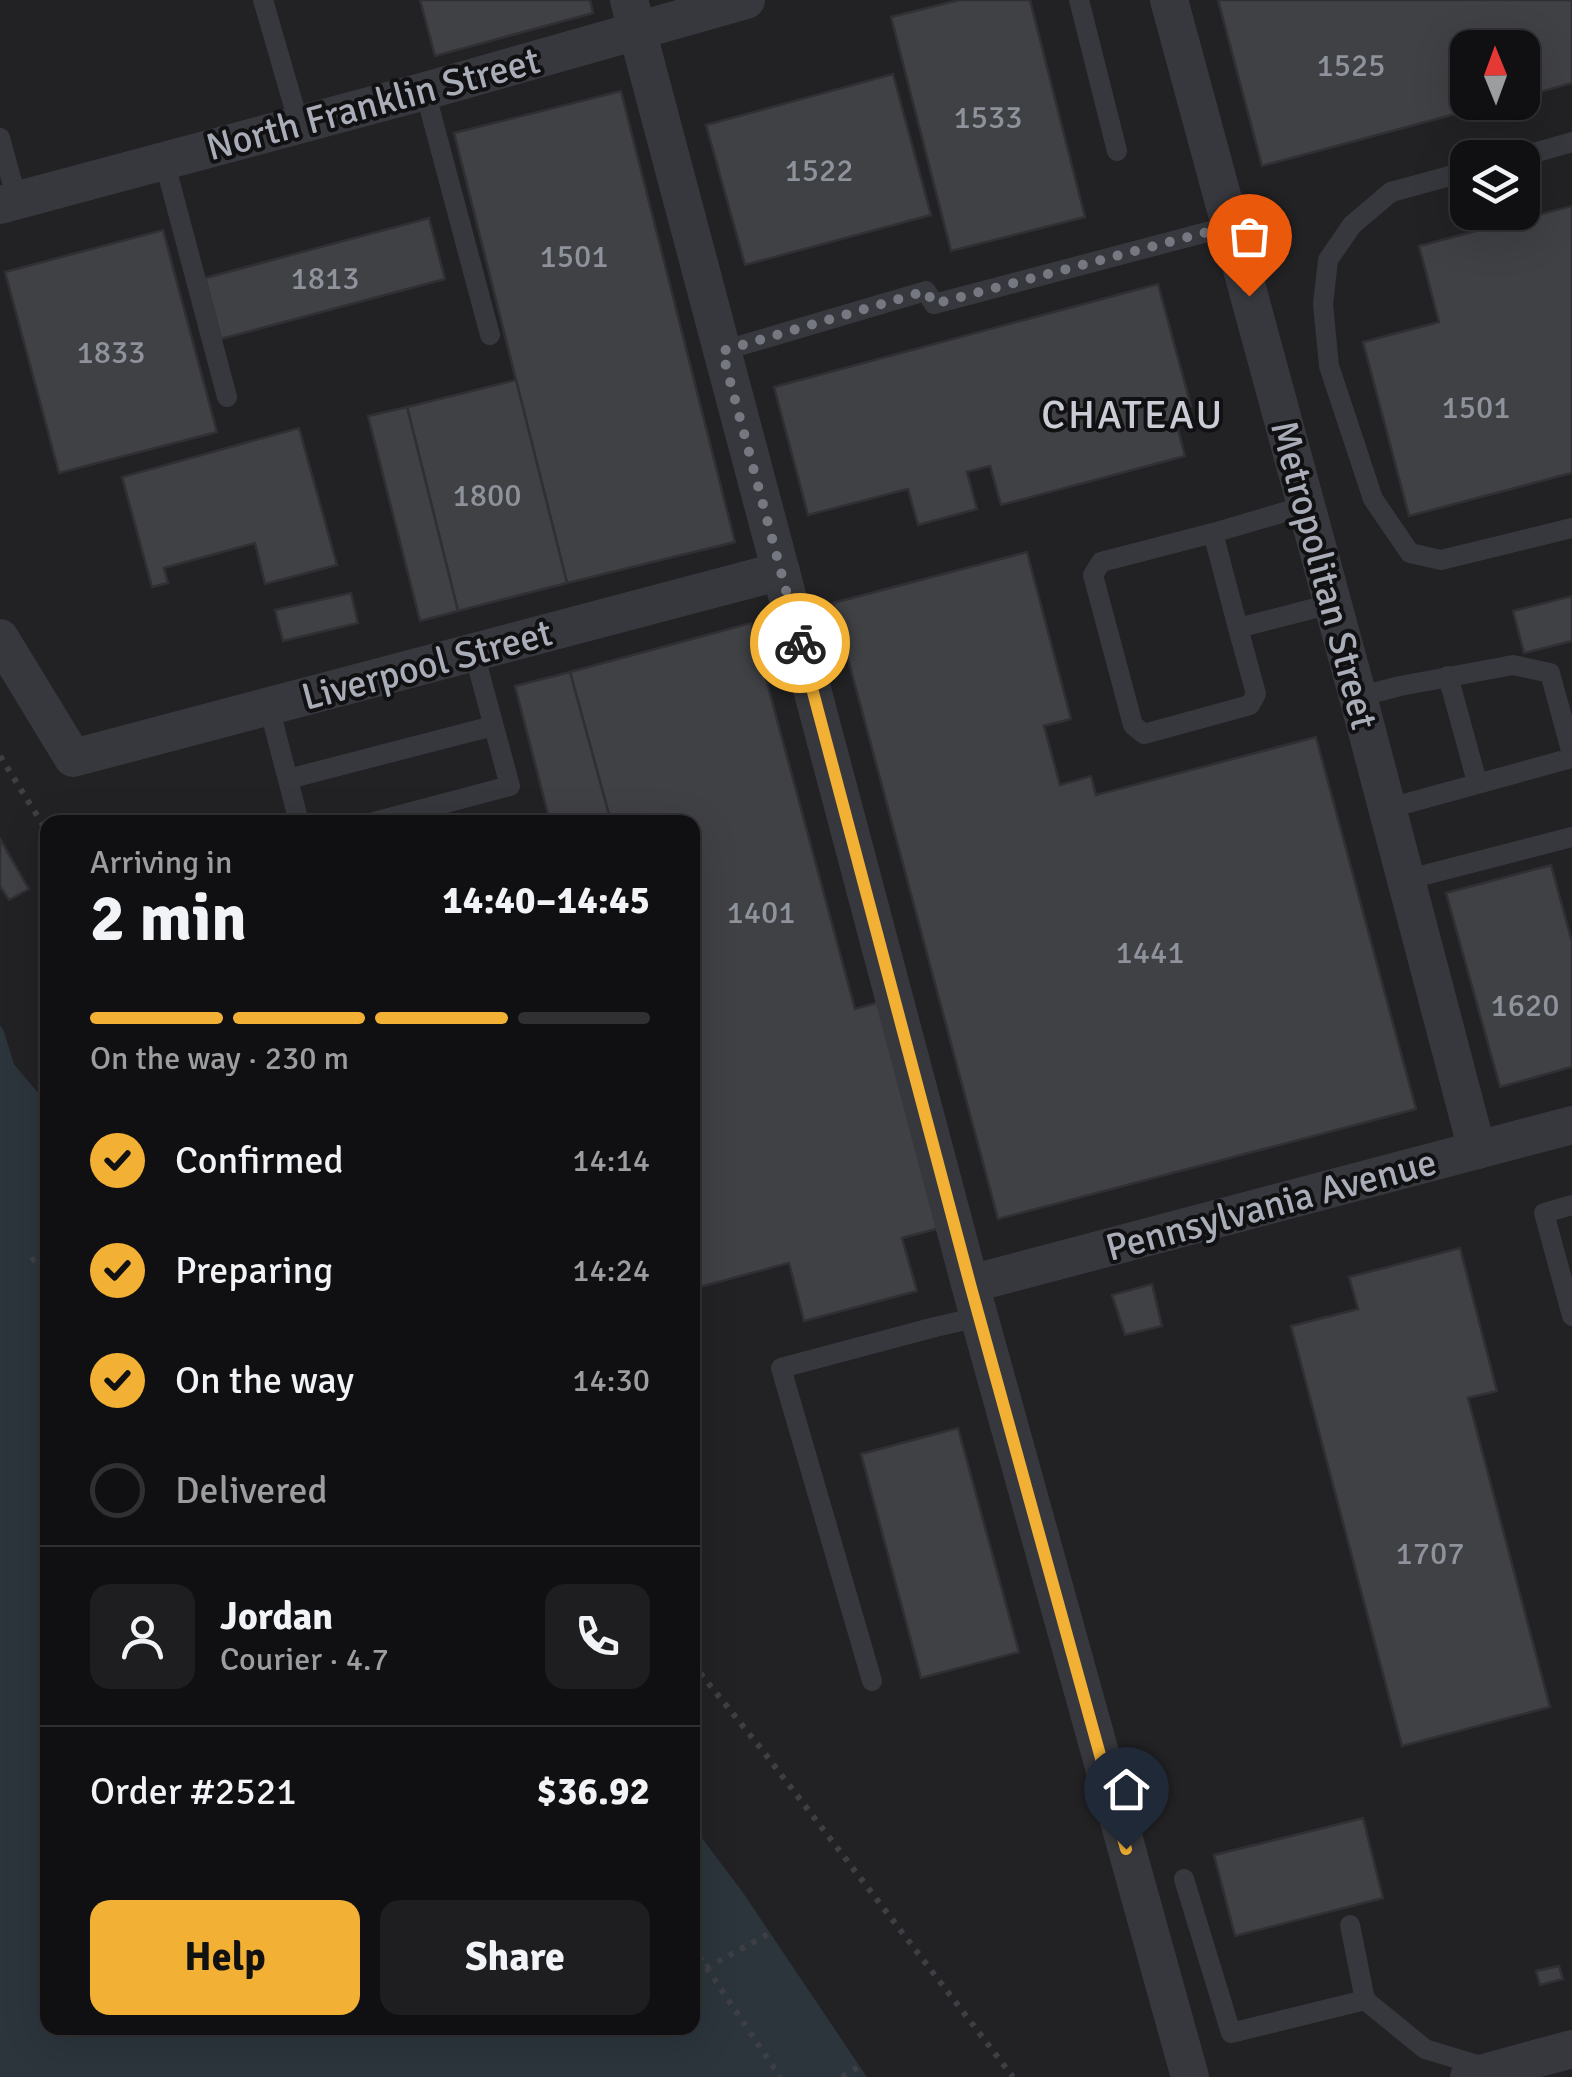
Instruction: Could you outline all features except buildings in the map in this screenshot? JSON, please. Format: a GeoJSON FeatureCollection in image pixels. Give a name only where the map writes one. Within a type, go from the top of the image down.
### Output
{"type":"FeatureCollection","features":[{"type":"Feature","properties":{"kind":"street","name":"North Franklin Street"},"geometry":{"type":"LineString","coordinates":[[8,202],[590,45],[633,15],[746,0]]}},
{"type":"Feature","properties":{"kind":"street","name":"Metropolitan Street"},"geometry":{"type":"LineString","coordinates":[[1170,0],[1477,1150]]}},
{"type":"Feature","properties":{"kind":"street"},"geometry":{"type":"LineString","coordinates":[[633,15],[974,1301],[1190,2077]]}},
{"type":"Feature","properties":{"kind":"street","name":"Liverpool Street"},"geometry":{"type":"LineString","coordinates":[[0,638],[72,758],[781,571]]}},
{"type":"Feature","properties":{"kind":"street","name":"Pennsylvania Avenue"},"geometry":{"type":"LineString","coordinates":[[974,1301],[1477,1150],[1572,1126]]}},
{"type":"Feature","properties":{"kind":"street"},"geometry":{"type":"LineString","coordinates":[[1482,2074],[1572,2050]]}},
{"type":"Feature","properties":{"kind":"lane"},"geometry":{"type":"LineString","coordinates":[[263,0],[299,124]]}},
{"type":"Feature","properties":{"kind":"lane"},"geometry":{"type":"LineString","coordinates":[[1078,0],[1117,151]]}},
{"type":"Feature","properties":{"kind":"lane"},"geometry":{"type":"LineString","coordinates":[[425,92],[490,334]]}},
{"type":"Feature","properties":{"kind":"lane"},"geometry":{"type":"LineString","coordinates":[[0,138],[8,202]]}},
{"type":"Feature","properties":{"kind":"lane"},"geometry":{"type":"LineString","coordinates":[[1540,151],[1572,142]]}},
{"type":"Feature","properties":{"kind":"lane"},"geometry":{"type":"LineString","coordinates":[[164,160],[227,397]]}},
{"type":"Feature","properties":{"kind":"lane"},"geometry":{"type":"LineString","coordinates":[[1450,176],[1391,192],[1352,225],[1328,260],[1323,304],[1329,366],[1373,498],[1410,552],[1441,560],[1572,528]]}},
{"type":"Feature","properties":{"kind":"lane"},"geometry":{"type":"LineString","coordinates":[[722,351],[926,291],[934,304],[1230,226]]}},
{"type":"Feature","properties":{"kind":"lane"},"geometry":{"type":"LineString","coordinates":[[1214,532],[1256,694],[1250,705],[1144,734],[1133,726],[1093,575],[1101,562],[1304,506]]}},
{"type":"Feature","properties":{"kind":"lane"},"geometry":{"type":"LineString","coordinates":[[1238,628],[1331,604]]}},
{"type":"Feature","properties":{"kind":"lane"},"geometry":{"type":"LineString","coordinates":[[400,815],[510,786],[474,654]]}},
{"type":"Feature","properties":{"kind":"lane"},"geometry":{"type":"LineString","coordinates":[[1358,698],[1513,665],[1550,673],[1572,756],[1386,808]]}},
{"type":"Feature","properties":{"kind":"lane"},"geometry":{"type":"LineString","coordinates":[[1448,676],[1477,782]]}},
{"type":"Feature","properties":{"kind":"lane"},"geometry":{"type":"LineString","coordinates":[[269,707],[297,815]]}},
{"type":"Feature","properties":{"kind":"lane"},"geometry":{"type":"LineString","coordinates":[[288,778],[493,726]]}},
{"type":"Feature","properties":{"kind":"lane"},"geometry":{"type":"LineString","coordinates":[[1405,880],[1572,838]]}},
{"type":"Feature","properties":{"kind":"lane"},"geometry":{"type":"LineString","coordinates":[[1572,1205],[1544,1213],[1572,1316]]}},
{"type":"Feature","properties":{"kind":"lane"},"geometry":{"type":"LineString","coordinates":[[872,1680],[780,1368],[935,1326],[974,1301]]}},
{"type":"Feature","properties":{"kind":"lane"},"geometry":{"type":"LineString","coordinates":[[1184,1879],[1231,2032],[1365,2000]]}},
{"type":"Feature","properties":{"kind":"lane"},"geometry":{"type":"LineString","coordinates":[[1350,1925],[1365,2000],[1424,2049],[1482,2074]]}},
{"type":"Feature","properties":{"kind":"path"},"geometry":{"type":"LineString","coordinates":[[0,756],[40,819]]}},
{"type":"Feature","properties":{"kind":"path"},"geometry":{"type":"LineString","coordinates":[[32,1261],[40,1256]]}},
{"type":"Feature","properties":{"kind":"path"},"geometry":{"type":"LineString","coordinates":[[700,1672],[1012,2077]]}},
{"type":"Feature","properties":{"kind":"path"},"geometry":{"type":"LineString","coordinates":[[706,1968],[770,1933]]}},
{"type":"Feature","properties":{"kind":"path"},"geometry":{"type":"LineString","coordinates":[[700,1959],[780,2077]]}},
{"type":"Feature","properties":{"kind":"path"},"geometry":{"type":"LineString","coordinates":[[842,2077],[860,2066]]}},
{"type":"Feature","properties":{"kind":"shaded area"},"geometry":{"type":"Polygon","coordinates":[[[0,0],[1572,0],[1572,2077],[867,2077],[700,1835],[700,815],[40,815],[40,1096],[14,1064],[0,1025],[0,0]]]}},
{"type":"Feature","properties":{"kind":"shaded area"},"geometry":{"type":"Polygon","coordinates":[[[0,1025],[14,1064],[40,1095],[40,2035],[700,2035],[700,1835],[867,2077],[0,2077],[0,1025]]]}},
{"type":"Feature","properties":{"kind":"way so far"},"geometry":{"type":"LineString","coordinates":[[800,643],[722,351],[926,291],[934,304],[1230,226],[1249,296]]}},
{"type":"Feature","properties":{"kind":"district","name":"CHATEAU"},"geometry":{"type":"Point","coordinates":[1133,415]}},
{"type":"Feature","properties":{"kind":"route"},"geometry":{"type":"LineString","coordinates":[[800,643],[970,1284],[1126,1849]]}}]}
